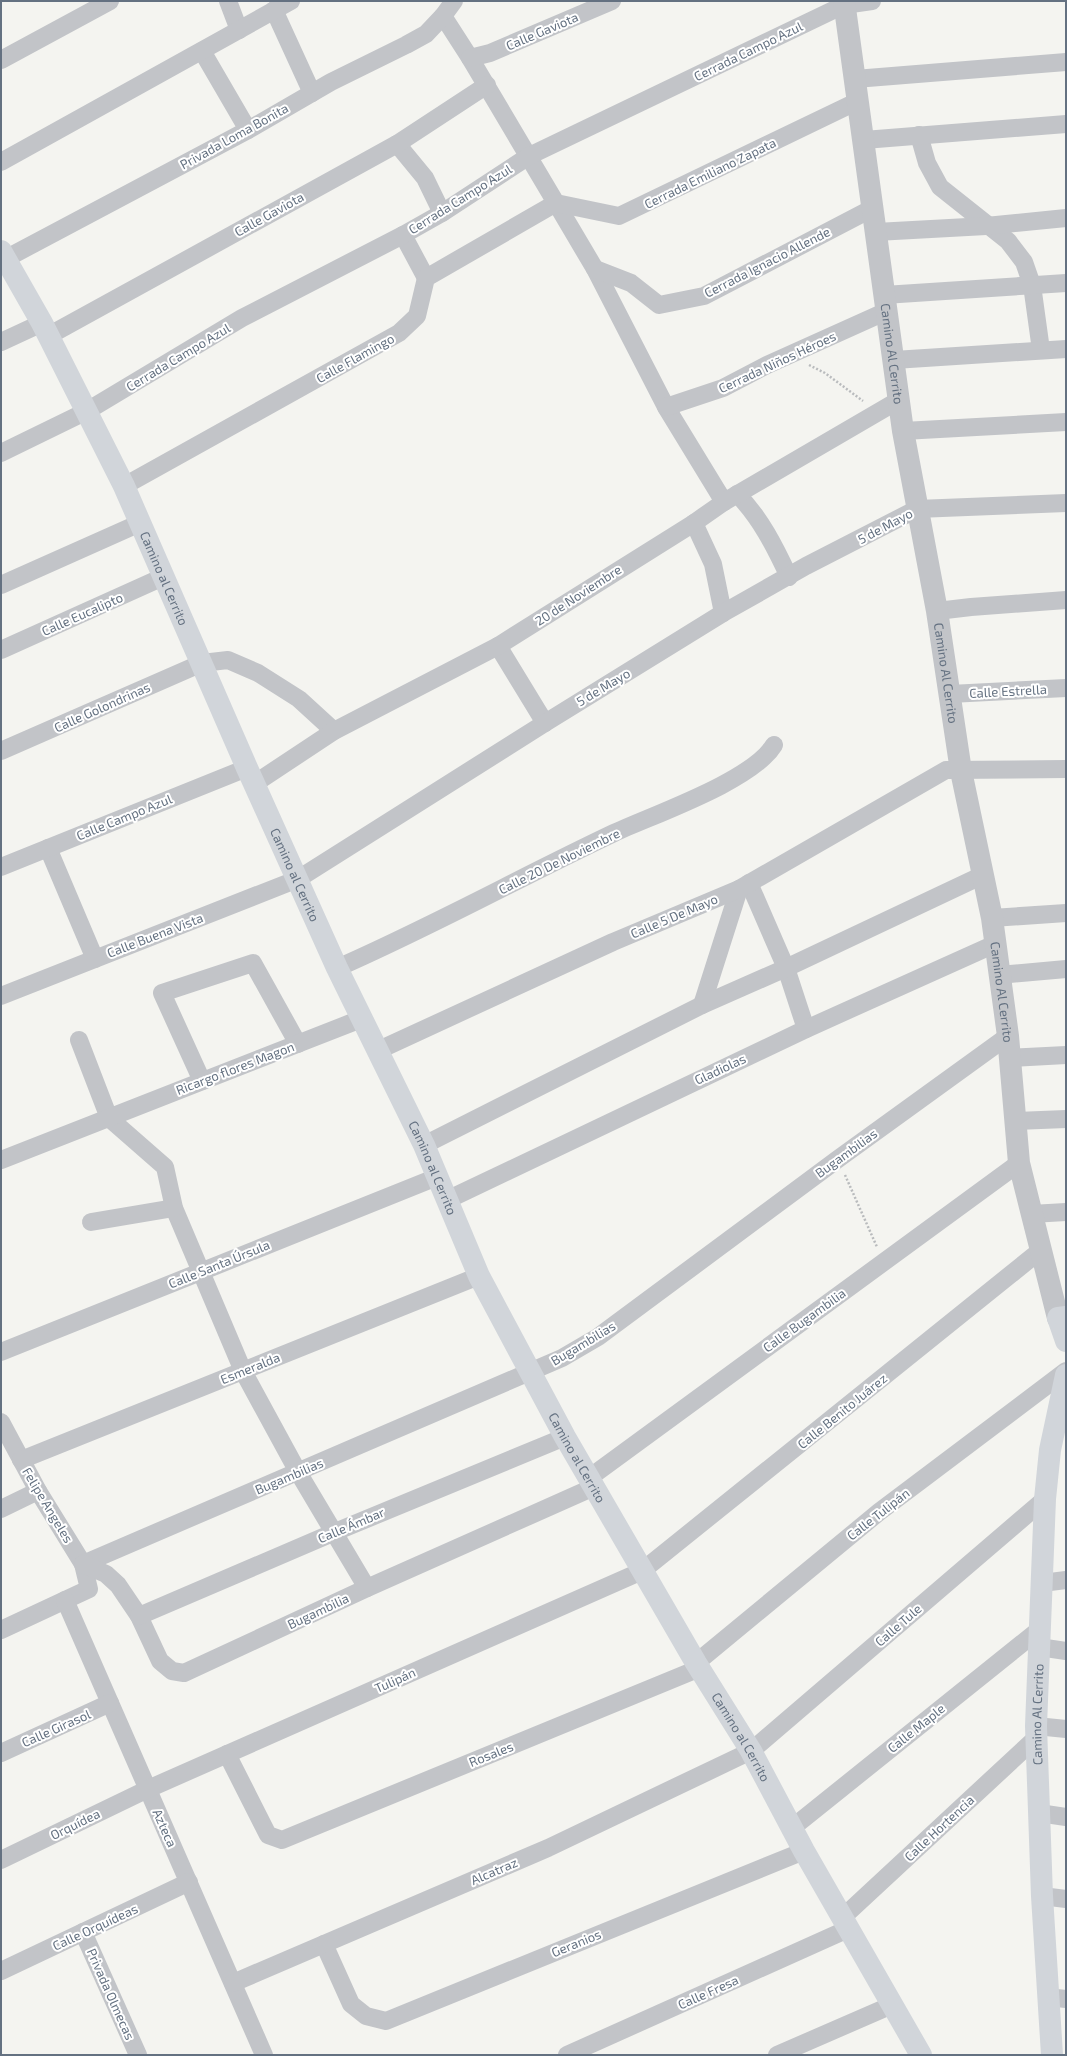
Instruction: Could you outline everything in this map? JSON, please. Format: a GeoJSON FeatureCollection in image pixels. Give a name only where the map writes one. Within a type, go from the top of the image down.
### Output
{"type":"FeatureCollection","features":[{"type":"Feature","properties":{"kind":"main road","name":"Camino al Cerrito"},"geometry":{"type":"LineString","coordinates":[[3,255],[45,330],[124,486],[250,776],[361,1019],[379,1050],[424,1145],[479,1276],[591,1483],[698,1666],[752,1752],[804,1851],[922,2055]]}},
{"type":"Feature","properties":{"kind":"main road","name":"Camino Al Cerrito"},"geometry":{"type":"LineString","coordinates":[[1062,1318],[1066,1341]]}},
{"type":"Feature","properties":{"kind":"main road","name":"Camino Al Cerrito"},"geometry":{"type":"LineString","coordinates":[[1052,2055],[1057,1998],[1042,1896],[1036,1732],[1045,1499],[1050,1450],[1066,1375]]}},
{"type":"Feature","properties":{"kind":"street"},"geometry":{"type":"LineString","coordinates":[[1,60],[110,1]]}},
{"type":"Feature","properties":{"kind":"street"},"geometry":{"type":"LineString","coordinates":[[228,1],[239,30]]}},
{"type":"Feature","properties":{"kind":"street"},"geometry":{"type":"LineString","coordinates":[[1,162],[291,1]]}},
{"type":"Feature","properties":{"kind":"street","name":"Privada Loma Bonita"},"geometry":{"type":"LineString","coordinates":[[3,255],[248,130],[312,93],[426,34],[443,16],[454,1]]}},
{"type":"Feature","properties":{"kind":"street","name":"Calle Gaviota"},"geometry":{"type":"LineString","coordinates":[[470,58],[490,53],[612,1]]}},
{"type":"Feature","properties":{"kind":"street","name":"Cerrada Campo Azul"},"geometry":{"type":"LineString","coordinates":[[1,453],[87,411],[242,318],[403,235],[442,213],[529,156],[844,3],[872,1]]}},
{"type":"Feature","properties":{"kind":"street","name":"Camino Al Cerrito"},"geometry":{"type":"LineString","coordinates":[[844,3],[904,431],[917,509],[938,611],[961,771],[992,918],[1008,1036],[1019,1163],[1031,1214],[1062,1318]]}},
{"type":"Feature","properties":{"kind":"street"},"geometry":{"type":"LineString","coordinates":[[274,10],[312,93]]}},
{"type":"Feature","properties":{"kind":"street"},"geometry":{"type":"LineString","coordinates":[[443,16],[487,85],[595,269],[666,407],[730,498],[754,514],[777,551],[789,577]]}},
{"type":"Feature","properties":{"kind":"street"},"geometry":{"type":"LineString","coordinates":[[202,51],[248,130]]}},
{"type":"Feature","properties":{"kind":"street"},"geometry":{"type":"LineString","coordinates":[[854,79],[1066,62]]}},
{"type":"Feature","properties":{"kind":"street","name":"Calle Gaviota"},"geometry":{"type":"LineString","coordinates":[[1,342],[45,330],[397,144],[487,85]]}},
{"type":"Feature","properties":{"kind":"street","name":"Cerrada Emiliano Zapata"},"geometry":{"type":"LineString","coordinates":[[556,203],[619,216],[858,101]]}},
{"type":"Feature","properties":{"kind":"street"},"geometry":{"type":"LineString","coordinates":[[864,140],[1066,124]]}},
{"type":"Feature","properties":{"kind":"street"},"geometry":{"type":"LineString","coordinates":[[918,135],[927,163],[940,187],[986,226],[1008,241],[1024,262],[1032,285],[1041,350]]}},
{"type":"Feature","properties":{"kind":"street"},"geometry":{"type":"LineString","coordinates":[[397,144],[425,178],[442,213]]}},
{"type":"Feature","properties":{"kind":"street"},"geometry":{"type":"LineString","coordinates":[[403,235],[426,278],[556,203]]}},
{"type":"Feature","properties":{"kind":"street","name":"Cerrada Ignacio Allende"},"geometry":{"type":"LineString","coordinates":[[595,269],[631,283],[659,305],[704,296],[872,208]]}},
{"type":"Feature","properties":{"kind":"street"},"geometry":{"type":"LineString","coordinates":[[876,232],[986,226],[1066,218]]}},
{"type":"Feature","properties":{"kind":"street","name":"Calle Flamingo"},"geometry":{"type":"LineString","coordinates":[[124,486],[399,333],[417,316],[426,278]]}},
{"type":"Feature","properties":{"kind":"street"},"geometry":{"type":"LineString","coordinates":[[886,303],[1032,285],[1066,283]]}},
{"type":"Feature","properties":{"kind":"street","name":"Cerrada Niños Héroes"},"geometry":{"type":"LineString","coordinates":[[666,407],[723,388],[791,354],[886,303]]}},
{"type":"Feature","properties":{"kind":"street"},"geometry":{"type":"LineString","coordinates":[[894,360],[1066,349]]}},
{"type":"Feature","properties":{"kind":"street","name":"20 de Noviembre"},"geometry":{"type":"LineString","coordinates":[[250,776],[498,646],[694,523],[730,498],[880,413],[899,400]]}},
{"type":"Feature","properties":{"kind":"street"},"geometry":{"type":"LineString","coordinates":[[904,431],[1066,422]]}},
{"type":"Feature","properties":{"kind":"street"},"geometry":{"type":"LineString","coordinates":[[917,509],[1066,503]]}},
{"type":"Feature","properties":{"kind":"street","name":"5 de Mayo"},"geometry":{"type":"LineString","coordinates":[[298,879],[545,723],[723,614],[917,509]]}},
{"type":"Feature","properties":{"kind":"street"},"geometry":{"type":"LineString","coordinates":[[694,523],[713,564],[723,614]]}},
{"type":"Feature","properties":{"kind":"street"},"geometry":{"type":"LineString","coordinates":[[1,585],[140,524]]}},
{"type":"Feature","properties":{"kind":"street","name":"Calle Eucalipto"},"geometry":{"type":"LineString","coordinates":[[1,650],[163,577]]}},
{"type":"Feature","properties":{"kind":"street"},"geometry":{"type":"LineString","coordinates":[[938,611],[1066,600]]}},
{"type":"Feature","properties":{"kind":"street"},"geometry":{"type":"LineString","coordinates":[[498,646],[545,723]]}},
{"type":"Feature","properties":{"kind":"street","name":"Calle Golondrinas"},"geometry":{"type":"LineString","coordinates":[[1,751],[202,663],[228,660],[258,673],[299,699],[334,731]]}},
{"type":"Feature","properties":{"kind":"street","name":"Calle Estrella"},"geometry":{"type":"LineString","coordinates":[[950,694],[1066,688]]}},
{"type":"Feature","properties":{"kind":"street","name":"Calle 20 De Noviembre"},"geometry":{"type":"LineString","coordinates":[[337,968],[388,946],[614,833],[737,778],[770,753],[774,745]]}},
{"type":"Feature","properties":{"kind":"street","name":"Calle 5 De Mayo"},"geometry":{"type":"LineString","coordinates":[[379,1050],[613,942],[744,886],[946,770],[1066,769]]}},
{"type":"Feature","properties":{"kind":"street","name":"Calle Campo Azul"},"geometry":{"type":"LineString","coordinates":[[1,867],[48,848],[250,776]]}},
{"type":"Feature","properties":{"kind":"street"},"geometry":{"type":"LineString","coordinates":[[48,848],[94,959]]}},
{"type":"Feature","properties":{"kind":"street"},"geometry":{"type":"LineString","coordinates":[[424,1145],[702,1005],[786,968],[983,875]]}},
{"type":"Feature","properties":{"kind":"street","name":"Calle Buena Vista"},"geometry":{"type":"LineString","coordinates":[[7,994],[298,879]]}},
{"type":"Feature","properties":{"kind":"street"},"geometry":{"type":"LineString","coordinates":[[744,886],[786,968],[806,1029]]}},
{"type":"Feature","properties":{"kind":"street"},"geometry":{"type":"LineString","coordinates":[[702,1005],[744,886]]}},
{"type":"Feature","properties":{"kind":"street"},"geometry":{"type":"LineString","coordinates":[[992,918],[1066,912]]}},
{"type":"Feature","properties":{"kind":"street","name":"Gladiolas"},"geometry":{"type":"LineString","coordinates":[[447,1200],[806,1029],[995,944]]}},
{"type":"Feature","properties":{"kind":"street"},"geometry":{"type":"LineString","coordinates":[[202,1081],[162,992],[253,963],[298,1044]]}},
{"type":"Feature","properties":{"kind":"street"},"geometry":{"type":"LineString","coordinates":[[999,975],[1066,970]]}},
{"type":"Feature","properties":{"kind":"street","name":"Ricargo flores Magon"},"geometry":{"type":"LineString","coordinates":[[1,1160],[361,1019]]}},
{"type":"Feature","properties":{"kind":"street","name":"Bugambilias"},"geometry":{"type":"LineString","coordinates":[[83,1564],[562,1358],[598,1337],[838,1159],[1008,1036]]}},
{"type":"Feature","properties":{"kind":"street"},"geometry":{"type":"LineString","coordinates":[[79,1040],[109,1118],[166,1167],[174,1208],[243,1371],[298,1472],[367,1588]]}},
{"type":"Feature","properties":{"kind":"street"},"geometry":{"type":"LineString","coordinates":[[1009,1058],[1066,1055]]}},
{"type":"Feature","properties":{"kind":"street"},"geometry":{"type":"LineString","coordinates":[[1015,1121],[1066,1119]]}},
{"type":"Feature","properties":{"kind":"street","name":"Calle Bugambilia"},"geometry":{"type":"LineString","coordinates":[[591,1483],[884,1262],[1019,1163]]}},
{"type":"Feature","properties":{"kind":"street","name":"Calle Santa Úrsula"},"geometry":{"type":"LineString","coordinates":[[1,1352],[437,1177]]}},
{"type":"Feature","properties":{"kind":"street"},"geometry":{"type":"LineString","coordinates":[[91,1222],[174,1208]]}},
{"type":"Feature","properties":{"kind":"street"},"geometry":{"type":"LineString","coordinates":[[1031,1214],[1066,1212]]}},
{"type":"Feature","properties":{"kind":"street","name":"Calle Benito Juárez"},"geometry":{"type":"LineString","coordinates":[[642,1571],[1041,1250]]}},
{"type":"Feature","properties":{"kind":"street","name":"Esmeralda"},"geometry":{"type":"LineString","coordinates":[[21,1460],[479,1276]]}},
{"type":"Feature","properties":{"kind":"street","name":"Calle Tulipán"},"geometry":{"type":"LineString","coordinates":[[698,1666],[879,1512],[1066,1371]]}},
{"type":"Feature","properties":{"kind":"street","name":"Felipe Angeles"},"geometry":{"type":"LineString","coordinates":[[1,1422],[38,1491],[83,1564],[89,1589],[65,1600]]}},
{"type":"Feature","properties":{"kind":"street","name":"Calle Ámbar"},"geometry":{"type":"LineString","coordinates":[[139,1616],[335,1532],[565,1437]]}},
{"type":"Feature","properties":{"kind":"street","name":"Bugambilia"},"geometry":{"type":"LineString","coordinates":[[83,1564],[106,1574],[118,1585],[139,1616],[160,1661],[172,1671],[184,1673],[591,1483]]}},
{"type":"Feature","properties":{"kind":"street"},"geometry":{"type":"LineString","coordinates":[[1,1509],[38,1491]]}},
{"type":"Feature","properties":{"kind":"street","name":"Calle Tule"},"geometry":{"type":"LineString","coordinates":[[752,1752],[1045,1499]]}},
{"type":"Feature","properties":{"kind":"street","name":"Tulipán"},"geometry":{"type":"LineString","coordinates":[[148,1789],[642,1571]]}},
{"type":"Feature","properties":{"kind":"street"},"geometry":{"type":"LineString","coordinates":[[1042,1583],[1066,1580]]}},
{"type":"Feature","properties":{"kind":"street"},"geometry":{"type":"LineString","coordinates":[[1,1630],[65,1600]]}},
{"type":"Feature","properties":{"kind":"street","name":"Azteca"},"geometry":{"type":"LineString","coordinates":[[65,1600],[264,2055]]}},
{"type":"Feature","properties":{"kind":"street"},"geometry":{"type":"LineString","coordinates":[[1039,1638],[1066,1651]]}},
{"type":"Feature","properties":{"kind":"street","name":"Calle Maple"},"geometry":{"type":"LineString","coordinates":[[792,1828],[1039,1638]]}},
{"type":"Feature","properties":{"kind":"street","name":"Rosales"},"geometry":{"type":"LineString","coordinates":[[228,1754],[268,1835],[282,1840],[698,1666]]}},
{"type":"Feature","properties":{"kind":"street","name":"Calle Girasol"},"geometry":{"type":"LineString","coordinates":[[1,1753],[110,1703]]}},
{"type":"Feature","properties":{"kind":"street"},"geometry":{"type":"LineString","coordinates":[[1036,1732],[1066,1729]]}},
{"type":"Feature","properties":{"kind":"street","name":"Calle Hortencia"},"geometry":{"type":"LineString","coordinates":[[845,1923],[1036,1732]]}},
{"type":"Feature","properties":{"kind":"street","name":"Alcatraz"},"geometry":{"type":"LineString","coordinates":[[233,1982],[548,1848],[752,1752]]}},
{"type":"Feature","properties":{"kind":"street","name":"Orquídea"},"geometry":{"type":"LineString","coordinates":[[1,1860],[148,1789]]}},
{"type":"Feature","properties":{"kind":"street"},"geometry":{"type":"LineString","coordinates":[[1039,1813],[1066,1817]]}},
{"type":"Feature","properties":{"kind":"street","name":"Geranios"},"geometry":{"type":"LineString","coordinates":[[324,1944],[351,2004],[366,2016],[386,2021],[804,1851]]}},
{"type":"Feature","properties":{"kind":"street","name":"Calle Orquídeas"},"geometry":{"type":"LineString","coordinates":[[1,1971],[189,1882]]}},
{"type":"Feature","properties":{"kind":"street"},"geometry":{"type":"LineString","coordinates":[[1042,1896],[1066,1899]]}},
{"type":"Feature","properties":{"kind":"street","name":"Calle Fresa"},"geometry":{"type":"LineString","coordinates":[[567,2055],[845,1923]]}},
{"type":"Feature","properties":{"kind":"street","name":"Privada Olmecas"},"geometry":{"type":"LineString","coordinates":[[84,1932],[138,2055]]}},
{"type":"Feature","properties":{"kind":"street"},"geometry":{"type":"LineString","coordinates":[[777,2055],[892,2005]]}},
{"type":"Feature","properties":{"kind":"path"},"geometry":{"type":"LineString","coordinates":[[791,354],[825,374],[880,413]]}},
{"type":"Feature","properties":{"kind":"path"},"geometry":{"type":"LineString","coordinates":[[838,1159],[884,1262]]}}]}
